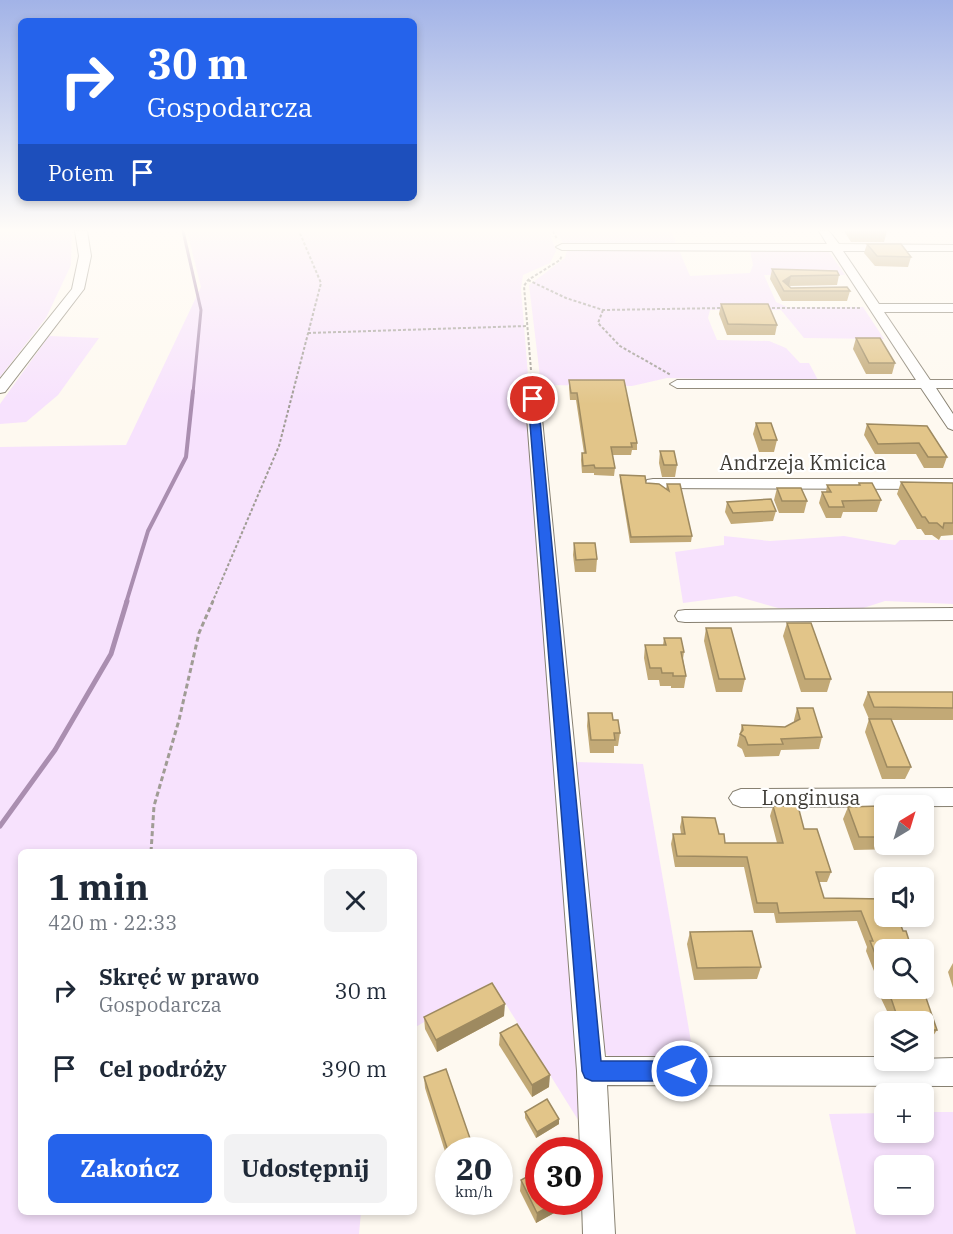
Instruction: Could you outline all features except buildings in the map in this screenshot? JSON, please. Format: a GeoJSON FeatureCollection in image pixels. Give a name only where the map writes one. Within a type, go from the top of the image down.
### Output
{"type":"FeatureCollection","features":[{"type":"Feature","properties":{"kind":"street"},"geometry":{"type":"LineString","coordinates":[[0,389],[78,289]]}},
{"type":"Feature","properties":{"kind":"street"},"geometry":{"type":"LineString","coordinates":[[845,292],[864,291],[953,425]]}},
{"type":"Feature","properties":{"kind":"street"},"geometry":{"type":"LineString","coordinates":[[876,308],[953,308]]}},
{"type":"Feature","properties":{"kind":"street"},"geometry":{"type":"LineString","coordinates":[[531,378],[592,1071],[599,1234]]}},
{"type":"Feature","properties":{"kind":"street"},"geometry":{"type":"LineString","coordinates":[[677,384],[953,384]]}},
{"type":"Feature","properties":{"kind":"street","name":"Andrzeja Kmicica"},"geometry":{"type":"LineString","coordinates":[[653,484],[953,484]]}},
{"type":"Feature","properties":{"kind":"street"},"geometry":{"type":"LineString","coordinates":[[685,616],[953,614]]}},
{"type":"Feature","properties":{"kind":"street","name":"Longinusa"},"geometry":{"type":"LineString","coordinates":[[741,798],[953,797]]}},
{"type":"Feature","properties":{"kind":"street"},"geometry":{"type":"LineString","coordinates":[[592,1071],[953,1072]]}},
{"type":"Feature","properties":{"kind":"path"},"geometry":{"type":"LineString","coordinates":[[151,849],[154,806],[179,720],[199,633],[279,446],[320,289]]}},
{"type":"Feature","properties":{"kind":"path"},"geometry":{"type":"LineString","coordinates":[[524,289],[531,378]]}},
{"type":"Feature","properties":{"kind":"path"},"geometry":{"type":"LineString","coordinates":[[546,289],[566,298],[603,310],[728,308]]}},
{"type":"Feature","properties":{"kind":"path"},"geometry":{"type":"LineString","coordinates":[[763,308],[876,308]]}},
{"type":"Feature","properties":{"kind":"path"},"geometry":{"type":"LineString","coordinates":[[603,310],[598,323],[605,336],[669,372],[677,384]]}},
{"type":"Feature","properties":{"kind":"path"},"geometry":{"type":"LineString","coordinates":[[308,333],[527,326]]}},
{"type":"Feature","properties":{"kind":"shaded area"},"geometry":{"type":"Polygon","coordinates":[[[0,289],[60,289],[46,318],[0,377],[0,289]]]}},
{"type":"Feature","properties":{"kind":"shaded area"},"geometry":{"type":"Polygon","coordinates":[[[200,289],[521,289],[590,1137],[492,982],[417,1026],[417,849],[18,849],[18,1215],[361,1215],[359,1234],[0,1234],[0,447],[126,445],[200,289]]]}},
{"type":"Feature","properties":{"kind":"shaded area"},"geometry":{"type":"Polygon","coordinates":[[[529,289],[770,289],[776,302],[787,307],[863,307],[884,339],[804,338],[781,310],[710,310],[708,318],[717,340],[769,341],[786,348],[800,363],[809,363],[819,382],[667,378],[632,386],[541,385],[529,289]]]}},
{"type":"Feature","properties":{"kind":"shaded area"},"geometry":{"type":"Polygon","coordinates":[[[49,336],[99,338],[58,395],[26,422],[0,424],[0,404],[49,336]]]}},
{"type":"Feature","properties":{"kind":"shaded area"},"geometry":{"type":"Polygon","coordinates":[[[724,536],[770,541],[844,536],[895,545],[900,540],[953,540],[953,604],[885,601],[854,611],[778,608],[736,596],[683,603],[675,552],[724,545],[724,536]]]}},
{"type":"Feature","properties":{"kind":"shaded area"},"geometry":{"type":"Polygon","coordinates":[[[576,762],[643,764],[693,1053],[685,1058],[644,1060],[614,1058],[602,1050],[599,1043],[594,1029],[576,762]]]}},
{"type":"Feature","properties":{"kind":"shaded area"},"geometry":{"type":"Polygon","coordinates":[[[934,1112],[953,1112],[953,1234],[856,1234],[829,1114],[874,1113],[874,1143],[934,1143],[934,1112]]]}},
{"type":"Feature","properties":{"kind":"waterway"},"geometry":{"type":"LineString","coordinates":[[193,393],[201,310],[196,289]]}},
{"type":"Feature","properties":{"kind":"waterway"},"geometry":{"type":"LineString","coordinates":[[126,603],[148,531],[186,457],[193,391]]}},
{"type":"Feature","properties":{"kind":"waterway"},"geometry":{"type":"LineString","coordinates":[[0,826],[55,750],[111,654],[127,601]]}},
{"type":"Feature","properties":{"kind":"route"},"geometry":{"type":"LineString","coordinates":[[533,399],[592,1071],[682,1071]]}}]}
